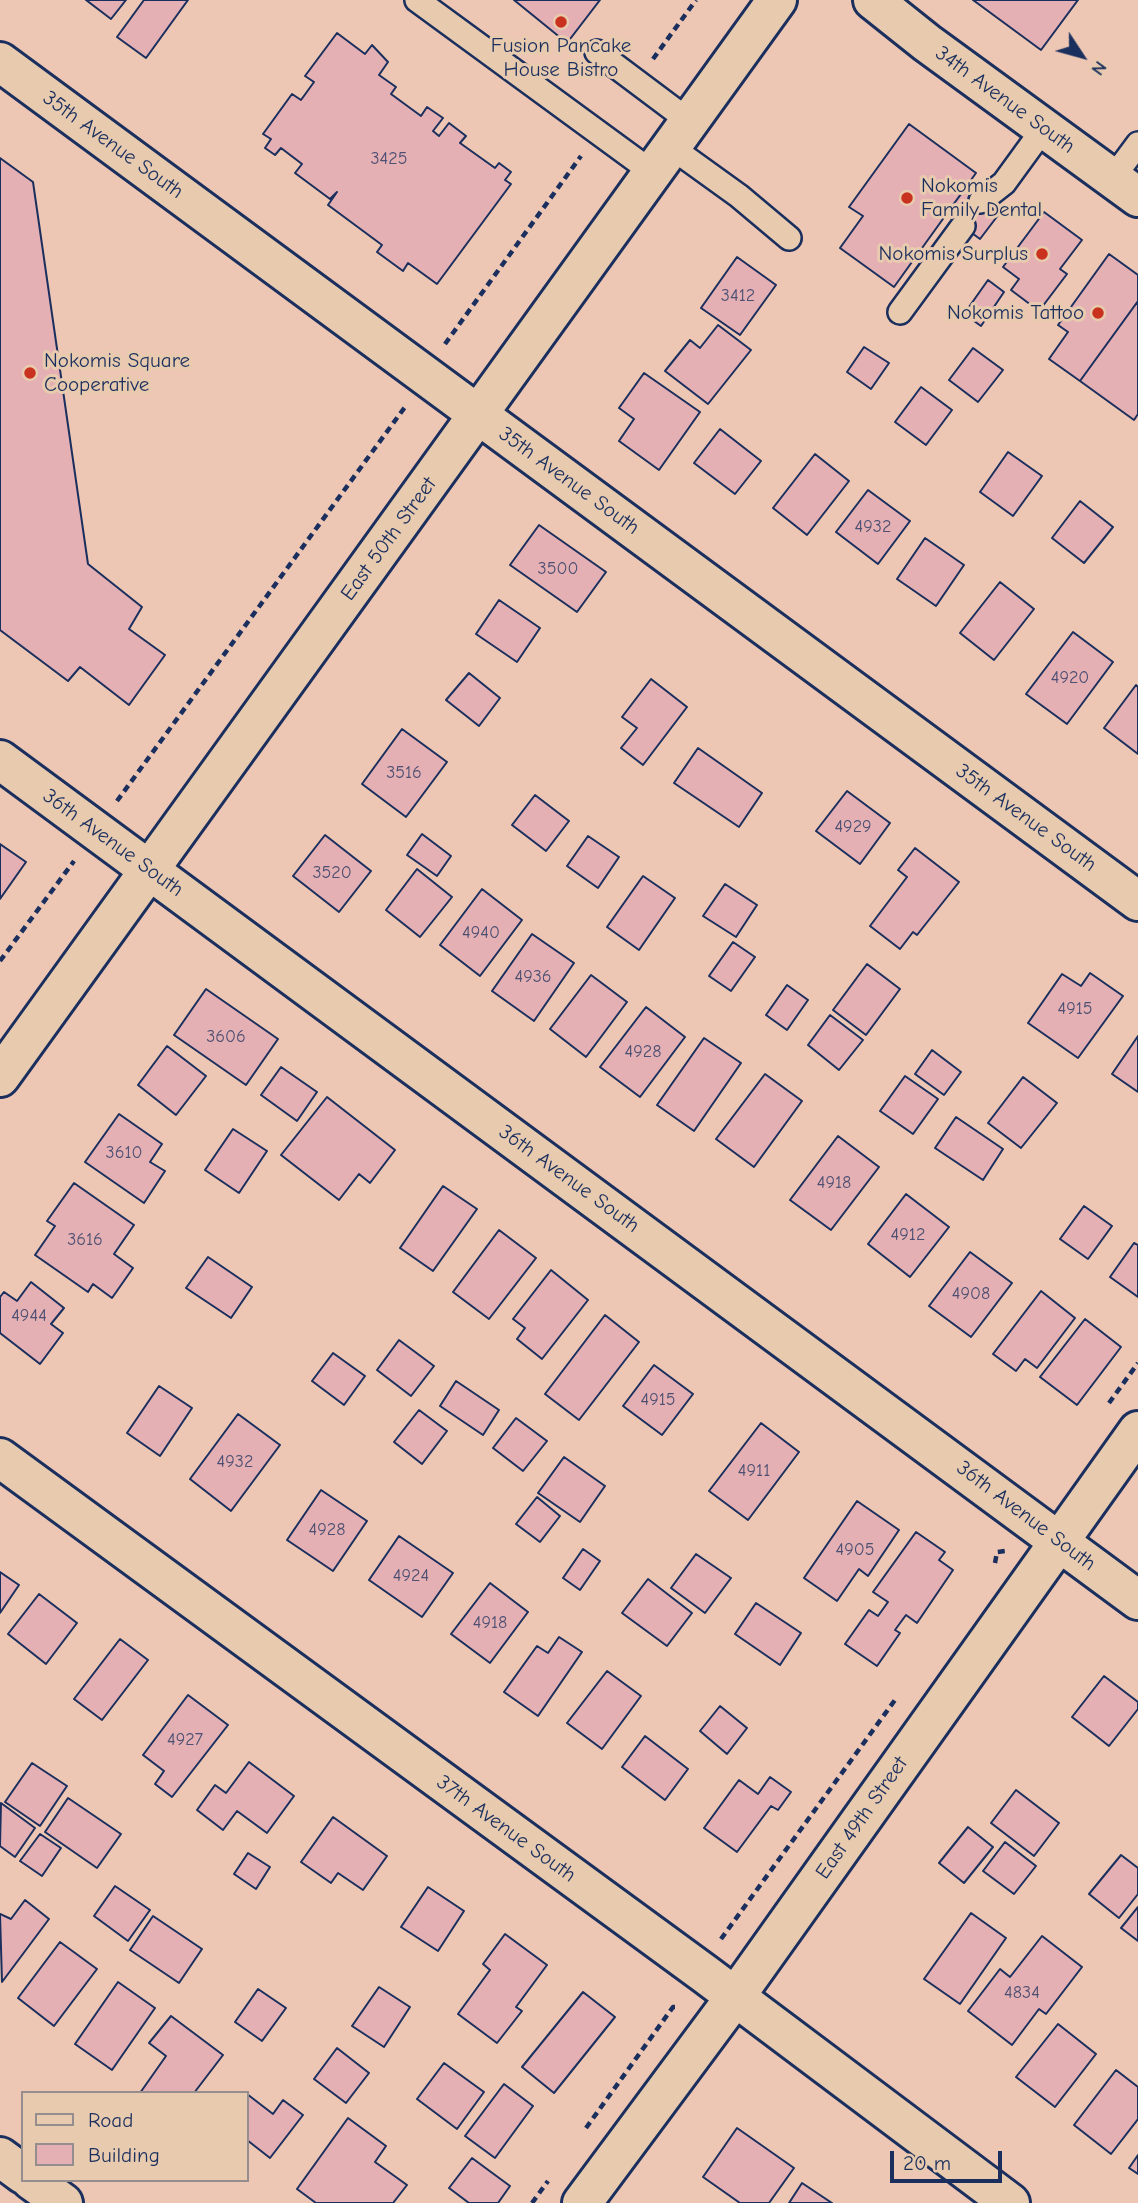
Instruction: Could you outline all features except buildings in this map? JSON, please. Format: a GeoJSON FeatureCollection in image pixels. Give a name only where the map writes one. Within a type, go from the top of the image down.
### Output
{"type":"FeatureCollection","features":[{"type":"Feature","properties":{"kind":"street","name":"East 50th Street"},"geometry":{"type":"LineString","coordinates":[[0,1077],[777,0]]}},
{"type":"Feature","properties":{"kind":"street","name":"34th Avenue South"},"geometry":{"type":"LineString","coordinates":[[873,0],[927,43],[1125,188]]}},
{"type":"Feature","properties":{"kind":"street","name":"35th Avenue South"},"geometry":{"type":"LineString","coordinates":[[0,62],[1138,901]]}},
{"type":"Feature","properties":{"kind":"street","name":"36th Avenue South"},"geometry":{"type":"LineString","coordinates":[[0,760],[1138,1600]]}},
{"type":"Feature","properties":{"kind":"street","name":"East 49th Street"},"geometry":{"type":"LineString","coordinates":[[582,2203],[735,1997],[1138,1431]]}},
{"type":"Feature","properties":{"kind":"street","name":"37th Avenue South"},"geometry":{"type":"LineString","coordinates":[[0,1458],[735,1997],[1010,2203]]}},
{"type":"Feature","properties":{"kind":"street"},"geometry":{"type":"LineString","coordinates":[[0,2157],[21,2173]]}},
{"type":"Feature","properties":{"kind":"street"},"geometry":{"type":"LineString","coordinates":[[34,2182],[63,2203]]}},
{"type":"Feature","properties":{"kind":"lane"},"geometry":{"type":"LineString","coordinates":[[417,0],[598,133],[671,147],[739,196],[789,238]]}},
{"type":"Feature","properties":{"kind":"lane"},"geometry":{"type":"LineString","coordinates":[[597,52],[636,82],[671,147]]}},
{"type":"Feature","properties":{"kind":"lane"},"geometry":{"type":"LineString","coordinates":[[981,201],[1004,183],[1044,128]]}},
{"type":"Feature","properties":{"kind":"lane"},"geometry":{"type":"LineString","coordinates":[[1125,188],[1138,145]]}},
{"type":"Feature","properties":{"kind":"lane"},"geometry":{"type":"LineString","coordinates":[[900,312],[962,226]]}},
{"type":"Feature","properties":{"kind":"path"},"geometry":{"type":"LineString","coordinates":[[636,82],[696,0]]}},
{"type":"Feature","properties":{"kind":"path"},"geometry":{"type":"LineString","coordinates":[[446,348],[445,340],[598,133]]}},
{"type":"Feature","properties":{"kind":"path"},"geometry":{"type":"LineString","coordinates":[[109,811],[410,400]]}},
{"type":"Feature","properties":{"kind":"path"},"geometry":{"type":"LineString","coordinates":[[0,961],[74,860]]}},
{"type":"Feature","properties":{"kind":"path"},"geometry":{"type":"LineString","coordinates":[[988,1573],[996,1562],[997,1552],[1015,1550]]}},
{"type":"Feature","properties":{"kind":"path"},"geometry":{"type":"LineString","coordinates":[[723,1950],[720,1940],[899,1696]]}},
{"type":"Feature","properties":{"kind":"path"},"geometry":{"type":"LineString","coordinates":[[579,2138],[673,2007],[681,2007]]}},
{"type":"Feature","properties":{"kind":"path"},"geometry":{"type":"LineString","coordinates":[[532,2203],[556,2170]]}},
{"type":"Feature","properties":{"kind":"place","name":"Fusion Pancake House Bistro"},"geometry":{"type":"Point","coordinates":[561,22]}},
{"type":"Feature","properties":{"kind":"place","name":"Nokomis Family Dental"},"geometry":{"type":"Point","coordinates":[907,198]}},
{"type":"Feature","properties":{"kind":"place","name":"Nokomis Surplus"},"geometry":{"type":"Point","coordinates":[1042,254]}},
{"type":"Feature","properties":{"kind":"place","name":"Nokomis Tattoo"},"geometry":{"type":"Point","coordinates":[1098,313]}},
{"type":"Feature","properties":{"kind":"place","name":"Nokomis Square Cooperative"},"geometry":{"type":"Point","coordinates":[30,373]}}]}
